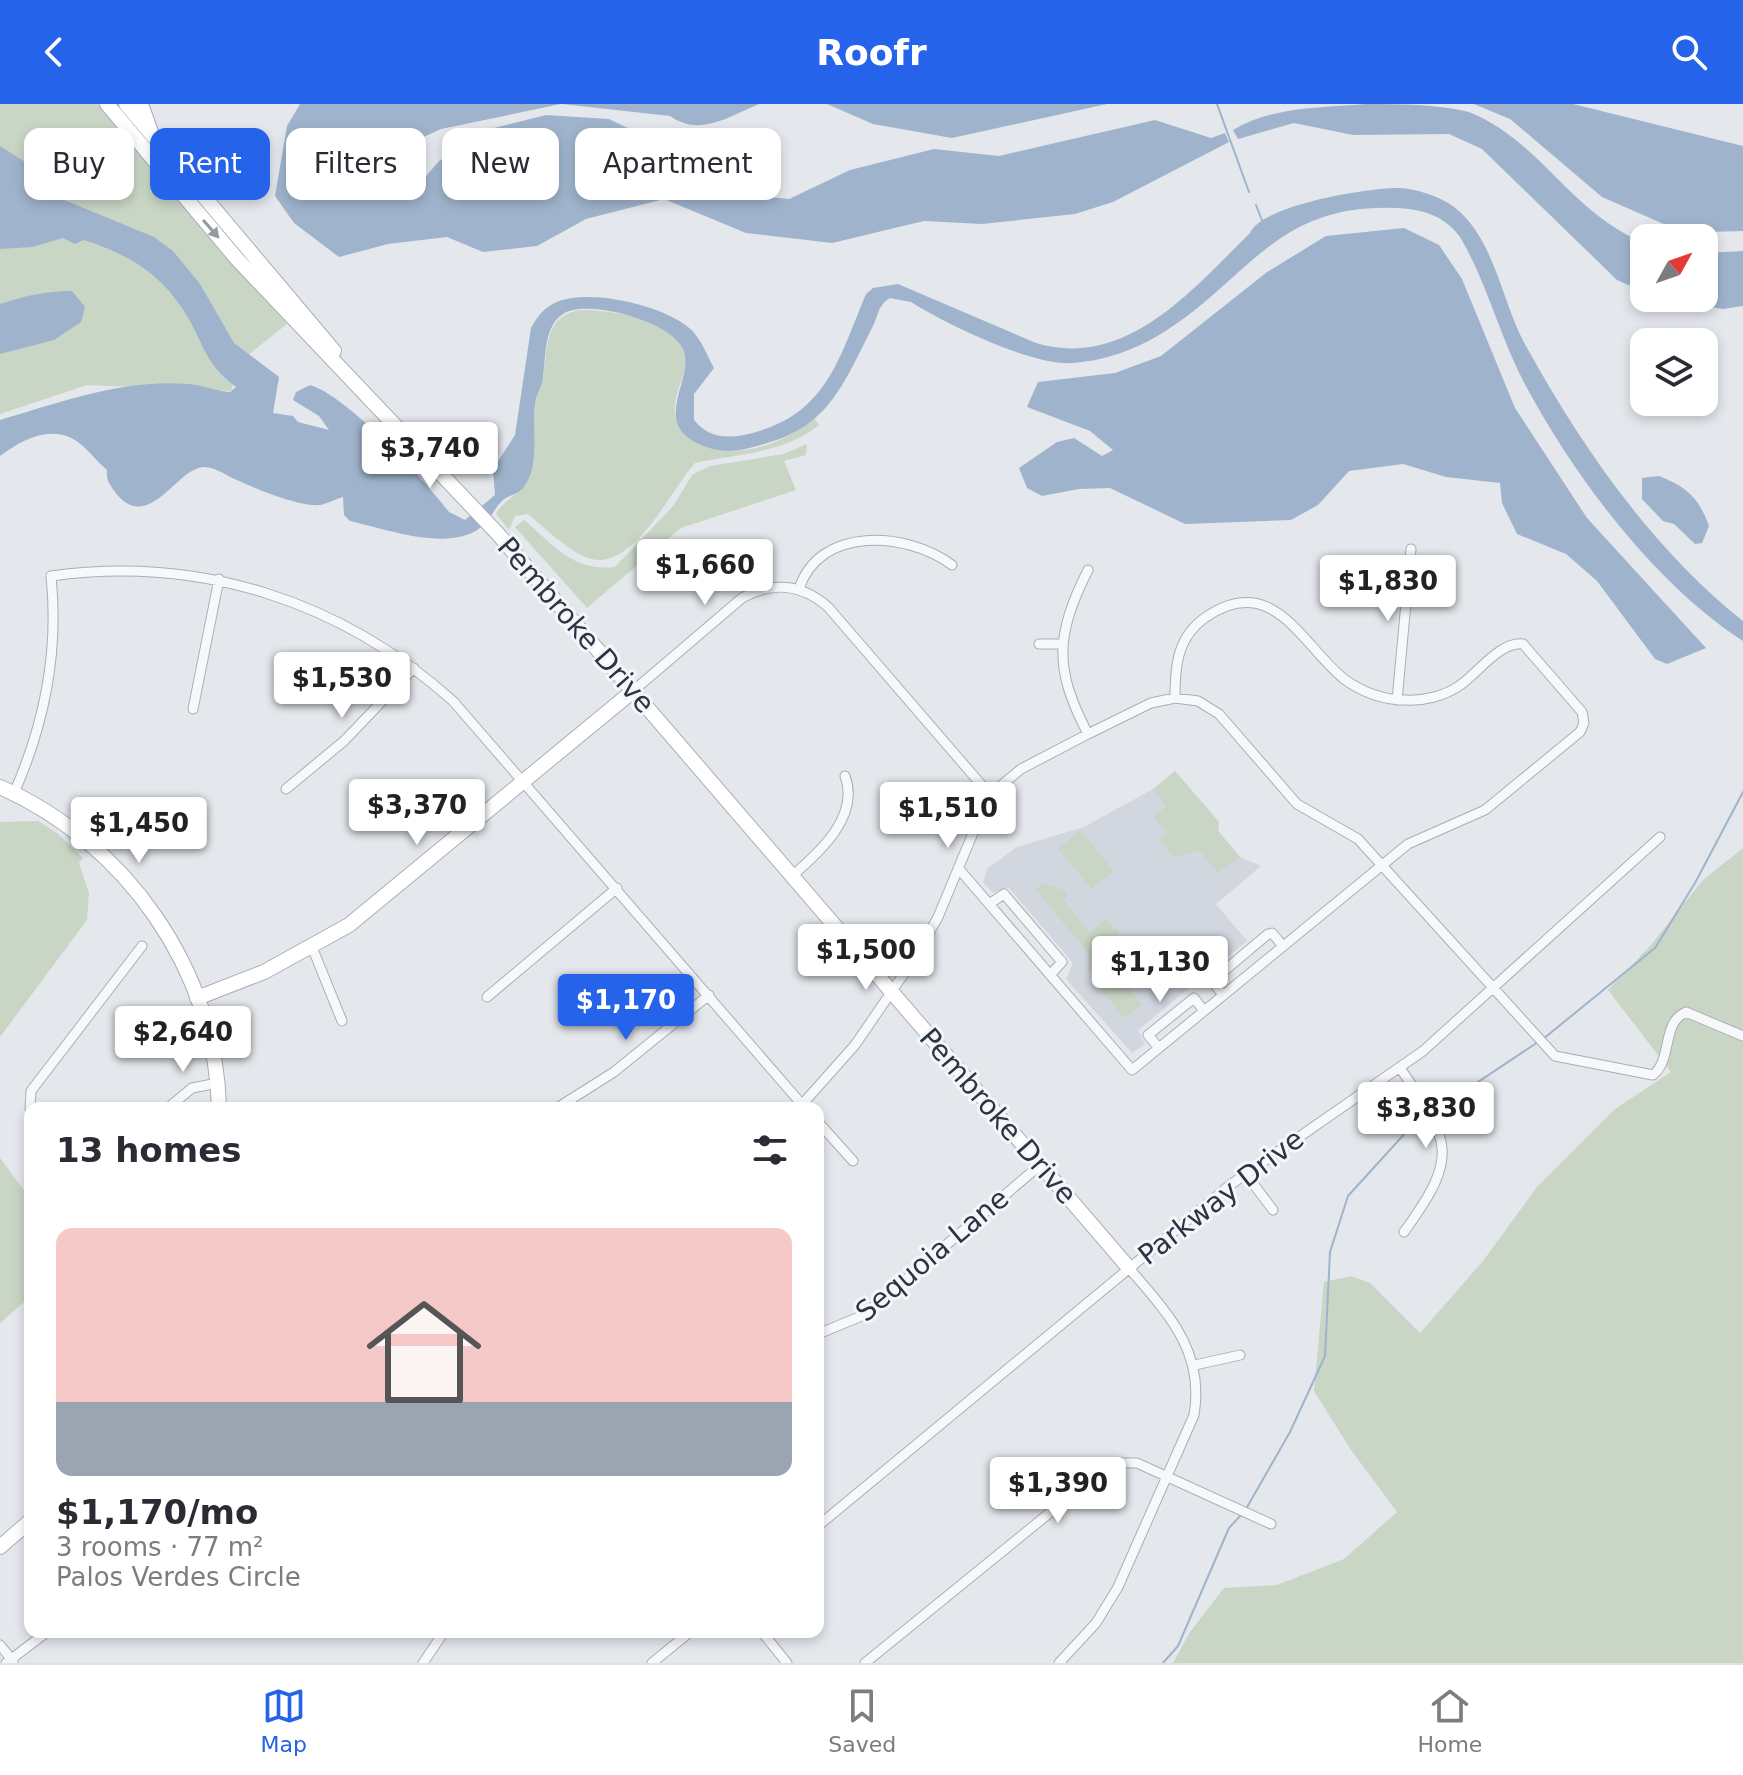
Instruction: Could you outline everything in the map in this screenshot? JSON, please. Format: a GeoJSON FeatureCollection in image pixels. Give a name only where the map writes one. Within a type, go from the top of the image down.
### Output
{"type":"FeatureCollection","features":[{"type":"Feature","properties":{"kind":"street","name":"Pembroke Drive"},"geometry":{"type":"LineString","coordinates":[[107,104],[237,259],[498,534],[1175,1323],[1195,1365],[1194,1415],[1169,1478],[1108,1606],[1059,1663]]}},
{"type":"Feature","properties":{"kind":"street","name":"Pembroke Drive"},"geometry":{"type":"LineString","coordinates":[[126,104],[150,133]]}},
{"type":"Feature","properties":{"kind":"street"},"geometry":{"type":"LineString","coordinates":[[141,104],[150,129]]}},
{"type":"Feature","properties":{"kind":"street","name":"Pembroke Drive"},"geometry":{"type":"LineString","coordinates":[[207,200],[332,347],[346,372]]}},
{"type":"Feature","properties":{"kind":"street"},"geometry":{"type":"LineString","coordinates":[[799,589],[805,572],[816,558],[872,541],[913,544],[952,565]]}},
{"type":"Feature","properties":{"kind":"street"},"geometry":{"type":"LineString","coordinates":[[1397,700],[1411,549]]}},
{"type":"Feature","properties":{"kind":"street"},"geometry":{"type":"LineString","coordinates":[[14,793],[36,738],[49,682],[54,622],[51,576],[124,570],[219,579],[306,606],[363,634],[414,668],[475,723],[798,1102]]}},
{"type":"Feature","properties":{"kind":"street"},"geometry":{"type":"LineString","coordinates":[[1088,570],[1066,618],[1062,644],[1065,680],[1088,734]]}},
{"type":"Feature","properties":{"kind":"street"},"geometry":{"type":"LineString","coordinates":[[193,709],[219,579]]}},
{"type":"Feature","properties":{"kind":"street"},"geometry":{"type":"LineString","coordinates":[[197,998],[264,972],[312,947],[377,905],[742,598],[775,586],[799,589],[828,607],[991,796]]}},
{"type":"Feature","properties":{"kind":"street"},"geometry":{"type":"LineString","coordinates":[[959,869],[1132,1070],[1382,864],[1418,838],[1485,810],[1588,723],[1528,647],[1519,643],[1507,646],[1453,689],[1421,700],[1397,700],[1356,686],[1334,669],[1292,620],[1273,609],[1249,604],[1214,612],[1194,626],[1177,658],[1175,698]]}},
{"type":"Feature","properties":{"kind":"street"},"geometry":{"type":"LineString","coordinates":[[1039,644],[1062,644]]}},
{"type":"Feature","properties":{"kind":"street"},"geometry":{"type":"LineString","coordinates":[[286,789],[354,732],[414,668]]}},
{"type":"Feature","properties":{"kind":"street"},"geometry":{"type":"LineString","coordinates":[[806,1102],[855,1045],[892,993],[938,917],[991,796],[1021,769],[1151,703],[1175,698],[1198,701],[1219,714],[1297,804],[1348,831],[1382,864],[1555,1056],[1653,1075],[1662,1063],[1673,1023],[1686,1012],[1743,1036]]}},
{"type":"Feature","properties":{"kind":"street"},"geometry":{"type":"LineString","coordinates":[[792,876],[835,831],[850,796],[845,776]]}},
{"type":"Feature","properties":{"kind":"street"},"geometry":{"type":"LineString","coordinates":[[0,787],[75,830],[135,889],[167,934],[210,1033],[219,1102]]}},
{"type":"Feature","properties":{"kind":"street","name":"Parkway Drive"},"geometry":{"type":"LineString","coordinates":[[824,1521],[1245,1173],[1400,1068],[1660,837]]}},
{"type":"Feature","properties":{"kind":"street"},"geometry":{"type":"LineString","coordinates":[[487,997],[617,888]]}},
{"type":"Feature","properties":{"kind":"street"},"geometry":{"type":"LineString","coordinates":[[989,904],[1004,894],[1062,962],[1050,975]]}},
{"type":"Feature","properties":{"kind":"street"},"geometry":{"type":"LineString","coordinates":[[1223,995],[1212,981],[1268,934],[1272,933],[1283,946]]}},
{"type":"Feature","properties":{"kind":"street"},"geometry":{"type":"LineString","coordinates":[[30,1102],[31,1091],[142,946]]}},
{"type":"Feature","properties":{"kind":"street"},"geometry":{"type":"LineString","coordinates":[[312,947],[342,1021]]}},
{"type":"Feature","properties":{"kind":"street"},"geometry":{"type":"LineString","coordinates":[[566,1102],[614,1072],[709,995]]}},
{"type":"Feature","properties":{"kind":"street"},"geometry":{"type":"LineString","coordinates":[[1159,1048],[1148,1035],[1157,1027],[1194,998],[1204,1011]]}},
{"type":"Feature","properties":{"kind":"street"},"geometry":{"type":"LineString","coordinates":[[1400,1068],[1433,1115],[1443,1151],[1435,1187],[1404,1232]]}},
{"type":"Feature","properties":{"kind":"street"},"geometry":{"type":"LineString","coordinates":[[175,1102],[192,1088],[218,1083]]}},
{"type":"Feature","properties":{"kind":"street"},"geometry":{"type":"LineString","coordinates":[[824,1129],[853,1161]]}},
{"type":"Feature","properties":{"kind":"street","name":"Sequoia Lane"},"geometry":{"type":"LineString","coordinates":[[824,1332],[864,1315],[1040,1165]]}},
{"type":"Feature","properties":{"kind":"street"},"geometry":{"type":"LineString","coordinates":[[1245,1173],[1273,1210]]}},
{"type":"Feature","properties":{"kind":"street"},"geometry":{"type":"LineString","coordinates":[[1195,1365],[1240,1355]]}},
{"type":"Feature","properties":{"kind":"street"},"geometry":{"type":"LineString","coordinates":[[865,1663],[1103,1467],[1129,1461],[1271,1524]]}},
{"type":"Feature","properties":{"kind":"street"},"geometry":{"type":"LineString","coordinates":[[0,1547],[24,1526]]}},
{"type":"Feature","properties":{"kind":"street"},"geometry":{"type":"LineString","coordinates":[[0,1645],[11,1662],[40,1638]]}},
{"type":"Feature","properties":{"kind":"street"},"geometry":{"type":"LineString","coordinates":[[423,1663],[440,1638]]}},
{"type":"Feature","properties":{"kind":"street"},"geometry":{"type":"LineString","coordinates":[[652,1663],[683,1638]]}},
{"type":"Feature","properties":{"kind":"street"},"geometry":{"type":"LineString","coordinates":[[767,1638],[787,1663]]}},
{"type":"Feature","properties":{"kind":"shaded area"},"geometry":{"type":"Polygon","coordinates":[[[1175,771],[1219,822],[1218,831],[1240,857],[1261,866],[1216,904],[1247,941],[1138,1030],[1145,1044],[1132,1053],[1066,979],[1073,963],[1008,887],[993,893],[983,882],[988,868],[1017,847],[1084,827],[1153,789],[1175,771]]]}},
{"type":"Feature","properties":{"kind":"green space"},"geometry":{"type":"Polygon","coordinates":[[[0,104],[98,104],[119,128],[24,128],[24,200],[134,200],[134,146],[150,165],[150,200],[180,200],[287,324],[243,359],[231,391],[87,385],[0,414],[0,104]]]}},
{"type":"Feature","properties":{"kind":"green space"},"geometry":{"type":"Polygon","coordinates":[[[580,310],[618,313],[645,320],[678,340],[686,360],[675,412],[678,422],[690,437],[706,446],[744,450],[783,439],[814,418],[819,425],[776,447],[695,463],[647,529],[617,555],[600,560],[583,556],[528,514],[515,516],[509,530],[496,514],[524,486],[530,474],[536,400],[550,335],[560,319],[580,310]]]}},
{"type":"Feature","properties":{"kind":"green space"},"geometry":{"type":"Polygon","coordinates":[[[807,444],[806,455],[784,461],[796,490],[681,528],[587,608],[515,527],[524,520],[576,561],[615,567],[674,505],[692,475],[710,466],[784,454],[807,444]]]}},
{"type":"Feature","properties":{"kind":"green space"},"geometry":{"type":"Polygon","coordinates":[[[1175,771],[1219,822],[1218,831],[1240,857],[1217,872],[1200,850],[1175,858],[1159,839],[1167,833],[1154,817],[1166,806],[1153,789],[1175,771]]]}},
{"type":"Feature","properties":{"kind":"green space"},"geometry":{"type":"Polygon","coordinates":[[[38,821],[58,834],[83,858],[79,863],[89,893],[87,920],[0,1037],[0,822],[38,821]]]}},
{"type":"Feature","properties":{"kind":"green space"},"geometry":{"type":"Polygon","coordinates":[[[1080,830],[1114,871],[1092,889],[1058,849],[1080,830]]]}},
{"type":"Feature","properties":{"kind":"green space"},"geometry":{"type":"Polygon","coordinates":[[[1743,848],[1743,1663],[1173,1663],[1190,1632],[1224,1588],[1277,1585],[1344,1559],[1397,1512],[1351,1450],[1314,1391],[1324,1282],[1351,1276],[1370,1283],[1420,1333],[1483,1261],[1537,1187],[1615,1109],[1671,1072],[1608,990],[1650,946],[1703,880],[1743,848]]]}},
{"type":"Feature","properties":{"kind":"green space"},"geometry":{"type":"Polygon","coordinates":[[[1041,883],[1064,890],[1067,896],[1063,900],[1090,932],[1107,919],[1119,933],[1099,955],[1114,974],[1101,984],[1088,969],[1089,954],[1036,890],[1041,883]]]}},
{"type":"Feature","properties":{"kind":"green space"},"geometry":{"type":"Polygon","coordinates":[[[1115,980],[1118,983],[1122,980],[1142,1004],[1124,1018],[1102,991],[1115,980]]]}},
{"type":"Feature","properties":{"kind":"green space"},"geometry":{"type":"Polygon","coordinates":[[[0,1158],[24,1190],[24,1302],[0,1323],[0,1158]]]}},
{"type":"Feature","properties":{"kind":"water"},"geometry":{"type":"Polygon","coordinates":[[[300,104],[561,104],[442,128],[426,136],[426,128],[287,126],[300,104]]]}},
{"type":"Feature","properties":{"kind":"water"},"geometry":{"type":"Polygon","coordinates":[[[562,104],[759,104],[714,123],[692,125],[670,116],[562,104]]]}},
{"type":"Feature","properties":{"kind":"water"},"geometry":{"type":"Polygon","coordinates":[[[827,104],[1107,104],[952,138],[873,124],[827,104]]]}},
{"type":"Feature","properties":{"kind":"water"},"geometry":{"type":"Polygon","coordinates":[[[1366,104],[1418,105],[1469,112],[1494,125],[1516,140],[1595,213],[1630,235],[1630,286],[1617,280],[1482,149],[1449,134],[1353,135],[1294,123],[1238,139],[1233,130],[1265,116],[1366,104]]]}},
{"type":"Feature","properties":{"kind":"water"},"geometry":{"type":"Polygon","coordinates":[[[1474,104],[1573,104],[1743,146],[1743,231],[1718,232],[1718,224],[1664,224],[1602,197],[1510,119],[1474,104]]]}},
{"type":"Feature","properties":{"kind":"water"},"geometry":{"type":"Polygon","coordinates":[[[546,115],[609,119],[628,128],[575,128],[575,200],[660,200],[586,219],[537,246],[483,252],[447,237],[388,244],[339,257],[294,223],[275,196],[286,132],[286,200],[426,200],[426,176],[442,159],[442,200],[559,200],[559,128],[494,128],[546,115]]]}},
{"type":"Feature","properties":{"kind":"water"},"geometry":{"type":"Polygon","coordinates":[[[1155,120],[1211,138],[1225,133],[1229,142],[1113,202],[1075,214],[982,224],[924,221],[832,243],[746,233],[666,200],[789,199],[850,170],[934,149],[999,156],[1155,120]]]}},
{"type":"Feature","properties":{"kind":"water"},"geometry":{"type":"Polygon","coordinates":[[[0,146],[24,161],[24,200],[64,200],[154,237],[173,251],[200,284],[234,343],[279,377],[273,413],[293,416],[298,422],[329,430],[319,416],[293,400],[296,392],[310,385],[325,392],[384,440],[449,512],[465,520],[495,495],[493,469],[515,435],[531,328],[541,313],[557,302],[587,297],[625,301],[661,312],[688,327],[700,340],[714,368],[694,394],[694,420],[710,433],[744,435],[772,427],[811,401],[836,364],[866,294],[873,288],[898,284],[1036,343],[1069,348],[1099,345],[1128,335],[1155,320],[1205,278],[1259,223],[1274,214],[1317,200],[1363,191],[1397,188],[1419,191],[1448,203],[1468,220],[1488,254],[1526,346],[1570,421],[1649,529],[1710,593],[1743,621],[1743,641],[1679,591],[1621,528],[1594,493],[1527,388],[1460,237],[1440,219],[1424,212],[1397,208],[1355,210],[1320,218],[1265,249],[1190,314],[1159,335],[1118,354],[1084,362],[1056,362],[1013,351],[967,332],[911,302],[890,298],[880,308],[844,383],[821,413],[788,435],[734,451],[713,449],[692,440],[680,429],[676,417],[677,403],[685,361],[683,349],[676,339],[628,315],[590,309],[563,314],[549,334],[543,379],[534,410],[534,457],[529,479],[521,490],[500,503],[480,528],[451,538],[416,536],[350,521],[344,515],[343,497],[320,505],[301,503],[207,467],[193,470],[150,504],[139,507],[127,503],[115,492],[107,470],[85,448],[64,435],[31,438],[0,456],[0,420],[46,406],[92,393],[140,385],[188,384],[230,392],[236,387],[216,369],[184,311],[164,285],[128,258],[84,240],[75,244],[63,238],[32,247],[0,249],[0,146]]]}},
{"type":"Feature","properties":{"kind":"water"},"geometry":{"type":"Polygon","coordinates":[[[1404,228],[1439,245],[1462,279],[1515,408],[1587,518],[1706,648],[1667,664],[1655,659],[1597,581],[1566,554],[1517,534],[1502,503],[1500,483],[1446,477],[1403,464],[1349,471],[1318,505],[1291,520],[1185,524],[1110,488],[1079,489],[1042,496],[1027,488],[1019,468],[1057,442],[1074,438],[1102,456],[1113,450],[1090,431],[1027,407],[1038,382],[1115,373],[1161,356],[1267,272],[1326,236],[1404,228]]]}},
{"type":"Feature","properties":{"kind":"water"},"geometry":{"type":"Polygon","coordinates":[[[1743,251],[1743,306],[1718,308],[1718,252],[1743,251]]]}},
{"type":"Feature","properties":{"kind":"water"},"geometry":{"type":"Polygon","coordinates":[[[72,291],[85,307],[81,322],[54,340],[0,354],[0,304],[36,294],[72,291]]]}},
{"type":"Feature","properties":{"kind":"water"},"geometry":{"type":"Polygon","coordinates":[[[1659,476],[1684,489],[1701,508],[1709,526],[1702,543],[1695,544],[1674,524],[1663,521],[1642,499],[1642,478],[1659,476]]]}},
{"type":"Feature","properties":{"kind":"waterway"},"geometry":{"type":"LineString","coordinates":[[1217,104],[1249,192]]}},
{"type":"Feature","properties":{"kind":"waterway"},"geometry":{"type":"LineString","coordinates":[[1256,205],[1263,223]]}},
{"type":"Feature","properties":{"kind":"waterway"},"geometry":{"type":"LineString","coordinates":[[1543,1039],[1655,948],[1695,883],[1743,792]]}},
{"type":"Feature","properties":{"kind":"waterway"},"geometry":{"type":"LineString","coordinates":[[1439,1108],[1538,1042]]}},
{"type":"Feature","properties":{"kind":"waterway"},"geometry":{"type":"LineString","coordinates":[[1246,1509],[1290,1432],[1325,1356],[1330,1252],[1348,1196],[1418,1119]]}},
{"type":"Feature","properties":{"kind":"waterway"},"geometry":{"type":"LineString","coordinates":[[1163,1663],[1178,1646],[1229,1528],[1242,1514]]}}]}
